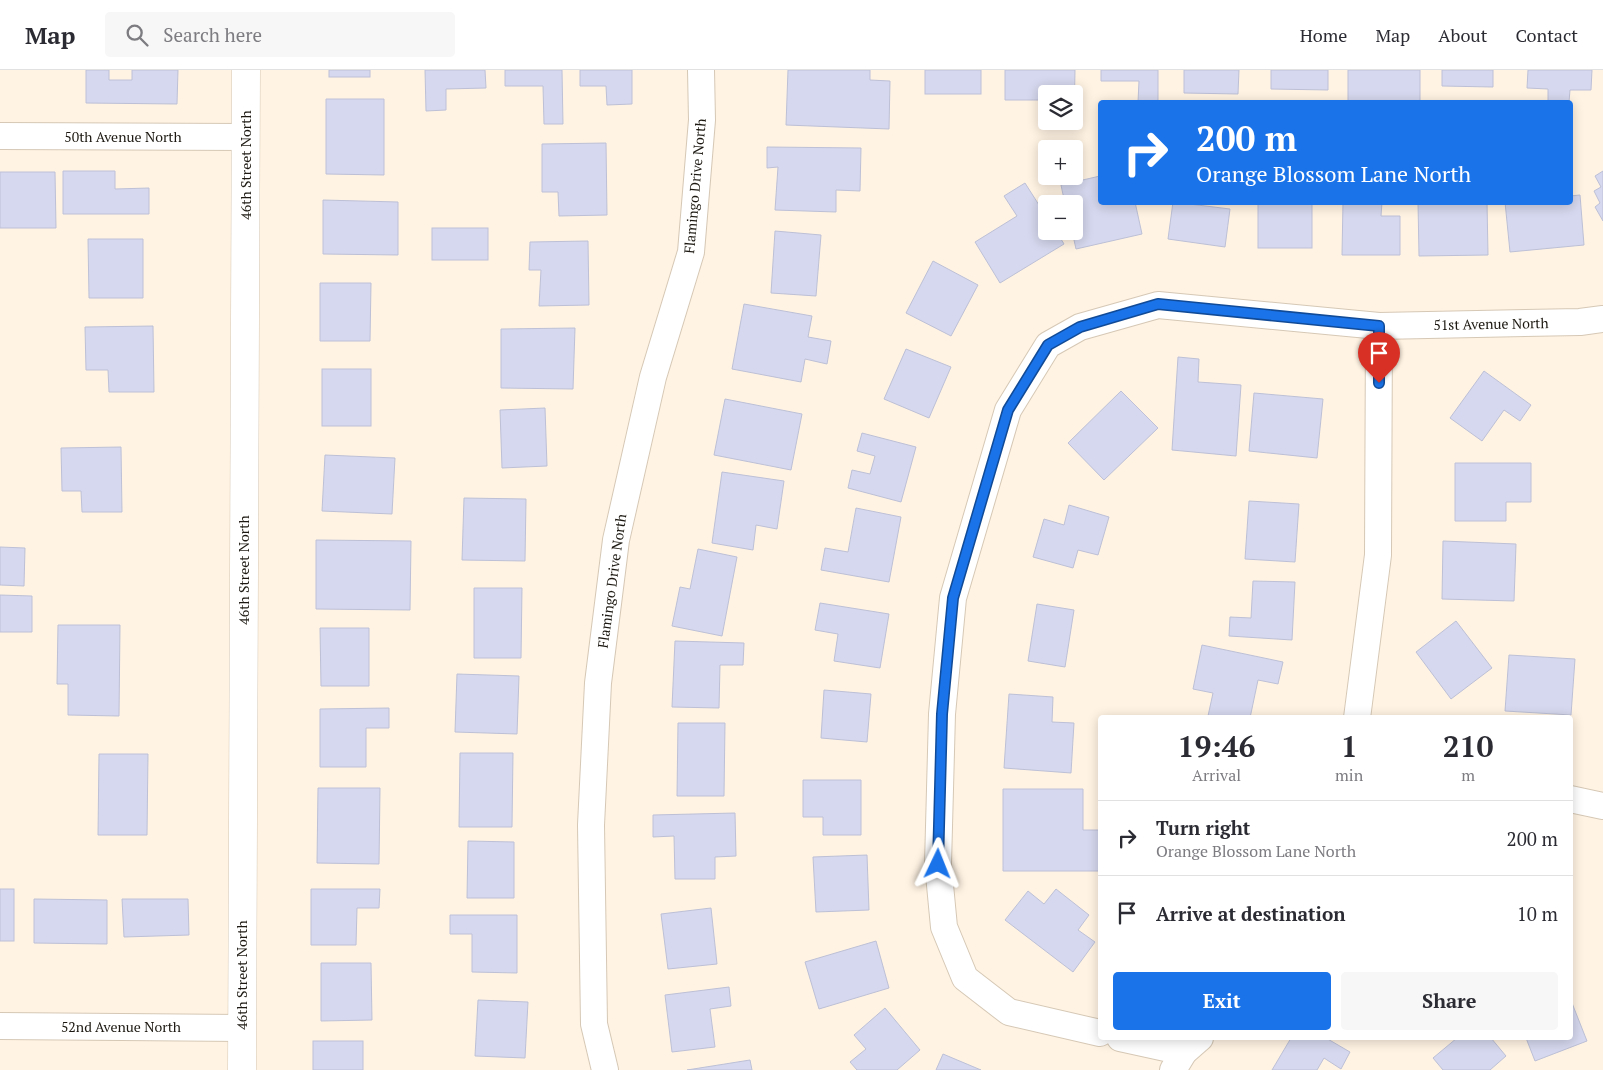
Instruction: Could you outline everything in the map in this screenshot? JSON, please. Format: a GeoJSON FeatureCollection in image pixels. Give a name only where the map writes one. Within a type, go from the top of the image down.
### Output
{"type":"FeatureCollection","features":[{"type":"Feature","properties":{"kind":"street","name":"46th Street North"},"geometry":{"type":"LineString","coordinates":[[242,1070],[246,70]]}},
{"type":"Feature","properties":{"kind":"street","name":"Flamingo Drive North"},"geometry":{"type":"LineString","coordinates":[[604,1070],[594,1024],[592,824],[598,683],[616,540],[653,377],[691,252],[702,120],[701,70]]}},
{"type":"Feature","properties":{"kind":"street","name":"50th Avenue North"},"geometry":{"type":"LineString","coordinates":[[0,136],[246,137]]}},
{"type":"Feature","properties":{"kind":"street","name":"51st Avenue North"},"geometry":{"type":"LineString","coordinates":[[1098,1033],[1010,1012],[965,978],[944,927],[938,864],[942,714],[953,598],[1008,410],[1048,345],[1080,327],[1158,304],[1379,326],[1580,322],[1603,319]]}},
{"type":"Feature","properties":{"kind":"street"},"geometry":{"type":"LineString","coordinates":[[1358,715],[1378,555],[1379,326]]}},
{"type":"Feature","properties":{"kind":"street"},"geometry":{"type":"LineString","coordinates":[[1573,800],[1603,806]]}},
{"type":"Feature","properties":{"kind":"street","name":"52nd Avenue North"},"geometry":{"type":"LineString","coordinates":[[0,1026],[242,1028]]}},
{"type":"Feature","properties":{"kind":"street"},"geometry":{"type":"LineString","coordinates":[[1129,1040],[1186,1053]]}},
{"type":"Feature","properties":{"kind":"building"},"geometry":{"type":"Polygon","coordinates":[[[86,70],[109,70],[109,80],[132,80],[132,70],[178,70],[177,104],[86,103],[86,70]]]}},
{"type":"Feature","properties":{"kind":"building"},"geometry":{"type":"Polygon","coordinates":[[[329,70],[370,70],[370,77],[329,77],[329,70]]]}},
{"type":"Feature","properties":{"kind":"building"},"geometry":{"type":"Polygon","coordinates":[[[425,70],[485,70],[486,88],[446,89],[446,110],[426,111],[425,70]]]}},
{"type":"Feature","properties":{"kind":"building"},"geometry":{"type":"Polygon","coordinates":[[[505,70],[562,70],[563,124],[544,124],[543,86],[505,86],[505,70]]]}},
{"type":"Feature","properties":{"kind":"building"},"geometry":{"type":"Polygon","coordinates":[[[580,70],[632,70],[632,104],[607,105],[606,86],[580,86],[580,70]]]}},
{"type":"Feature","properties":{"kind":"building"},"geometry":{"type":"Polygon","coordinates":[[[788,70],[870,70],[870,80],[890,81],[889,129],[786,125],[788,70]]]}},
{"type":"Feature","properties":{"kind":"building"},"geometry":{"type":"Polygon","coordinates":[[[925,70],[981,70],[981,94],[925,94],[925,70]]]}},
{"type":"Feature","properties":{"kind":"building"},"geometry":{"type":"Polygon","coordinates":[[[1005,70],[1075,70],[1075,85],[1038,85],[1038,100],[1005,100],[1005,70]]]}},
{"type":"Feature","properties":{"kind":"building"},"geometry":{"type":"Polygon","coordinates":[[[1101,70],[1158,70],[1158,100],[1138,100],[1139,81],[1101,81],[1101,70]]]}},
{"type":"Feature","properties":{"kind":"building"},"geometry":{"type":"Polygon","coordinates":[[[1184,70],[1239,70],[1238,94],[1184,93],[1184,70]]]}},
{"type":"Feature","properties":{"kind":"building"},"geometry":{"type":"Polygon","coordinates":[[[1271,70],[1328,70],[1328,90],[1271,89],[1271,70]]]}},
{"type":"Feature","properties":{"kind":"building"},"geometry":{"type":"Polygon","coordinates":[[[1348,70],[1420,70],[1420,100],[1348,100],[1348,70]]]}},
{"type":"Feature","properties":{"kind":"building"},"geometry":{"type":"Polygon","coordinates":[[[1442,70],[1493,70],[1493,87],[1442,86],[1442,70]]]}},
{"type":"Feature","properties":{"kind":"building"},"geometry":{"type":"Polygon","coordinates":[[[1528,70],[1592,70],[1591,90],[1570,90],[1569,100],[1548,100],[1548,89],[1527,88],[1528,70]]]}},
{"type":"Feature","properties":{"kind":"building"},"geometry":{"type":"Polygon","coordinates":[[[326,99],[384,99],[384,175],[326,174],[326,99]]]}},
{"type":"Feature","properties":{"kind":"building"},"geometry":{"type":"Polygon","coordinates":[[[606,143],[607,215],[559,216],[558,192],[542,192],[542,144],[606,143]]]}},
{"type":"Feature","properties":{"kind":"building"},"geometry":{"type":"Polygon","coordinates":[[[767,147],[861,148],[860,191],[836,190],[836,212],[775,210],[778,167],[767,168],[767,147]]]}},
{"type":"Feature","properties":{"kind":"building"},"geometry":{"type":"Polygon","coordinates":[[[63,171],[115,171],[115,189],[149,188],[149,214],[63,214],[63,171]]]}},
{"type":"Feature","properties":{"kind":"building"},"geometry":{"type":"Polygon","coordinates":[[[1603,171],[1603,221],[1595,207],[1600,203],[1594,191],[1601,187],[1595,176],[1603,171]]]}},
{"type":"Feature","properties":{"kind":"building"},"geometry":{"type":"Polygon","coordinates":[[[0,172],[55,172],[56,228],[0,228],[0,172]]]}},
{"type":"Feature","properties":{"kind":"building"},"geometry":{"type":"Polygon","coordinates":[[[1098,176],[1098,205],[1136,205],[1142,234],[1076,249],[1074,240],[1083,240],[1083,195],[1063,195],[1061,185],[1083,185],[1083,180],[1098,176]]]}},
{"type":"Feature","properties":{"kind":"building"},"geometry":{"type":"Polygon","coordinates":[[[1025,183],[1038,203],[1038,240],[1062,240],[1064,244],[1000,283],[975,242],[1017,216],[1004,196],[1025,183]]]}},
{"type":"Feature","properties":{"kind":"building"},"geometry":{"type":"Polygon","coordinates":[[[1580,195],[1584,245],[1510,252],[1505,205],[1573,205],[1573,196],[1580,195]]]}},
{"type":"Feature","properties":{"kind":"building"},"geometry":{"type":"Polygon","coordinates":[[[323,200],[398,202],[398,255],[323,254],[323,200]]]}},
{"type":"Feature","properties":{"kind":"building"},"geometry":{"type":"Polygon","coordinates":[[[1173,205],[1197,205],[1230,209],[1225,247],[1168,239],[1173,205]]]}},
{"type":"Feature","properties":{"kind":"building"},"geometry":{"type":"Polygon","coordinates":[[[1258,205],[1312,205],[1312,248],[1258,248],[1258,205]]]}},
{"type":"Feature","properties":{"kind":"building"},"geometry":{"type":"Polygon","coordinates":[[[1343,205],[1382,205],[1381,216],[1400,216],[1400,255],[1342,255],[1343,205]]]}},
{"type":"Feature","properties":{"kind":"building"},"geometry":{"type":"Polygon","coordinates":[[[1418,205],[1487,205],[1488,255],[1419,256],[1418,205]]]}},
{"type":"Feature","properties":{"kind":"building"},"geometry":{"type":"Polygon","coordinates":[[[432,228],[488,228],[488,260],[432,260],[432,228]]]}},
{"type":"Feature","properties":{"kind":"building"},"geometry":{"type":"Polygon","coordinates":[[[775,231],[821,235],[816,296],[771,293],[775,231]]]}},
{"type":"Feature","properties":{"kind":"building"},"geometry":{"type":"Polygon","coordinates":[[[88,239],[143,239],[143,298],[89,298],[88,239]]]}},
{"type":"Feature","properties":{"kind":"building"},"geometry":{"type":"Polygon","coordinates":[[[588,241],[589,305],[539,306],[541,270],[529,270],[530,242],[588,241]]]}},
{"type":"Feature","properties":{"kind":"building"},"geometry":{"type":"Polygon","coordinates":[[[933,261],[978,285],[951,336],[906,313],[933,261]]]}},
{"type":"Feature","properties":{"kind":"building"},"geometry":{"type":"Polygon","coordinates":[[[320,283],[371,283],[370,341],[320,341],[320,283]]]}},
{"type":"Feature","properties":{"kind":"building"},"geometry":{"type":"Polygon","coordinates":[[[744,304],[812,316],[808,337],[831,341],[827,364],[805,359],[801,382],[732,369],[744,304]]]}},
{"type":"Feature","properties":{"kind":"building"},"geometry":{"type":"Polygon","coordinates":[[[153,326],[154,392],[109,392],[108,370],[86,370],[85,327],[153,326]]]}},
{"type":"Feature","properties":{"kind":"building"},"geometry":{"type":"Polygon","coordinates":[[[575,328],[573,389],[501,388],[501,329],[575,328]]]}},
{"type":"Feature","properties":{"kind":"building"},"geometry":{"type":"Polygon","coordinates":[[[906,349],[951,367],[929,418],[884,399],[906,349]]]}},
{"type":"Feature","properties":{"kind":"building"},"geometry":{"type":"Polygon","coordinates":[[[1178,357],[1199,359],[1198,382],[1241,385],[1236,456],[1172,450],[1178,357]]]}},
{"type":"Feature","properties":{"kind":"building"},"geometry":{"type":"Polygon","coordinates":[[[322,369],[371,369],[371,426],[322,426],[322,369]]]}},
{"type":"Feature","properties":{"kind":"building"},"geometry":{"type":"Polygon","coordinates":[[[1484,371],[1531,405],[1520,421],[1504,410],[1482,441],[1450,418],[1484,371]]]}},
{"type":"Feature","properties":{"kind":"building"},"geometry":{"type":"Polygon","coordinates":[[[1121,391],[1158,428],[1104,480],[1068,443],[1121,391]]]}},
{"type":"Feature","properties":{"kind":"building"},"geometry":{"type":"Polygon","coordinates":[[[1254,393],[1323,399],[1317,458],[1249,451],[1254,393]]]}},
{"type":"Feature","properties":{"kind":"building"},"geometry":{"type":"Polygon","coordinates":[[[725,399],[802,414],[791,470],[714,455],[725,399]]]}},
{"type":"Feature","properties":{"kind":"building"},"geometry":{"type":"Polygon","coordinates":[[[545,408],[547,466],[502,468],[500,410],[545,408]]]}},
{"type":"Feature","properties":{"kind":"building"},"geometry":{"type":"Polygon","coordinates":[[[862,433],[916,447],[901,502],[848,488],[852,470],[870,474],[875,456],[857,451],[862,433]]]}},
{"type":"Feature","properties":{"kind":"building"},"geometry":{"type":"Polygon","coordinates":[[[121,447],[122,512],[82,512],[81,491],[62,491],[61,448],[121,447]]]}},
{"type":"Feature","properties":{"kind":"building"},"geometry":{"type":"Polygon","coordinates":[[[325,455],[395,458],[392,514],[322,511],[325,455]]]}},
{"type":"Feature","properties":{"kind":"building"},"geometry":{"type":"Polygon","coordinates":[[[1455,463],[1531,463],[1531,502],[1506,502],[1506,521],[1455,521],[1455,463]]]}},
{"type":"Feature","properties":{"kind":"building"},"geometry":{"type":"Polygon","coordinates":[[[722,472],[784,481],[777,529],[756,525],[753,550],[712,543],[722,472]]]}},
{"type":"Feature","properties":{"kind":"building"},"geometry":{"type":"Polygon","coordinates":[[[464,498],[526,499],[525,561],[462,560],[464,498]]]}},
{"type":"Feature","properties":{"kind":"building"},"geometry":{"type":"Polygon","coordinates":[[[1249,501],[1299,504],[1295,562],[1245,559],[1249,501]]]}},
{"type":"Feature","properties":{"kind":"building"},"geometry":{"type":"Polygon","coordinates":[[[1069,505],[1109,517],[1098,555],[1078,550],[1073,568],[1033,557],[1044,519],[1064,525],[1069,505]]]}},
{"type":"Feature","properties":{"kind":"building"},"geometry":{"type":"Polygon","coordinates":[[[856,508],[901,517],[889,582],[821,570],[825,548],[848,552],[856,508]]]}},
{"type":"Feature","properties":{"kind":"building"},"geometry":{"type":"Polygon","coordinates":[[[316,540],[411,541],[410,610],[316,609],[316,540]]]}},
{"type":"Feature","properties":{"kind":"building"},"geometry":{"type":"Polygon","coordinates":[[[1443,541],[1516,544],[1514,601],[1442,599],[1443,541]]]}},
{"type":"Feature","properties":{"kind":"building"},"geometry":{"type":"Polygon","coordinates":[[[0,547],[25,548],[24,586],[0,585],[0,547]]]}},
{"type":"Feature","properties":{"kind":"building"},"geometry":{"type":"Polygon","coordinates":[[[698,549],[737,557],[722,636],[672,626],[680,587],[690,589],[698,549]]]}},
{"type":"Feature","properties":{"kind":"building"},"geometry":{"type":"Polygon","coordinates":[[[1253,581],[1295,582],[1292,640],[1229,636],[1230,617],[1251,618],[1253,581]]]}},
{"type":"Feature","properties":{"kind":"building"},"geometry":{"type":"Polygon","coordinates":[[[474,588],[522,588],[521,658],[474,658],[474,588]]]}},
{"type":"Feature","properties":{"kind":"building"},"geometry":{"type":"Polygon","coordinates":[[[0,595],[32,596],[32,632],[0,632],[0,595]]]}},
{"type":"Feature","properties":{"kind":"building"},"geometry":{"type":"Polygon","coordinates":[[[820,603],[889,614],[880,668],[834,661],[838,634],[815,630],[820,603]]]}},
{"type":"Feature","properties":{"kind":"building"},"geometry":{"type":"Polygon","coordinates":[[[1037,604],[1074,610],[1065,667],[1028,661],[1037,604]]]}},
{"type":"Feature","properties":{"kind":"building"},"geometry":{"type":"Polygon","coordinates":[[[1456,621],[1492,668],[1451,699],[1416,652],[1456,621]]]}},
{"type":"Feature","properties":{"kind":"building"},"geometry":{"type":"Polygon","coordinates":[[[58,625],[120,625],[119,716],[68,715],[68,684],[57,684],[58,625]]]}},
{"type":"Feature","properties":{"kind":"building"},"geometry":{"type":"Polygon","coordinates":[[[320,628],[369,628],[369,686],[321,686],[320,628]]]}},
{"type":"Feature","properties":{"kind":"building"},"geometry":{"type":"Polygon","coordinates":[[[675,641],[744,643],[743,665],[720,665],[719,708],[672,707],[675,641]]]}},
{"type":"Feature","properties":{"kind":"building"},"geometry":{"type":"Polygon","coordinates":[[[1202,645],[1283,662],[1278,684],[1258,680],[1251,715],[1208,715],[1213,693],[1193,689],[1202,645]]]}},
{"type":"Feature","properties":{"kind":"building"},"geometry":{"type":"Polygon","coordinates":[[[1509,655],[1575,659],[1571,715],[1505,711],[1509,655]]]}},
{"type":"Feature","properties":{"kind":"building"},"geometry":{"type":"Polygon","coordinates":[[[457,674],[519,676],[517,734],[455,732],[457,674]]]}},
{"type":"Feature","properties":{"kind":"building"},"geometry":{"type":"Polygon","coordinates":[[[824,690],[871,694],[867,742],[821,738],[824,690]]]}},
{"type":"Feature","properties":{"kind":"building"},"geometry":{"type":"Polygon","coordinates":[[[1009,694],[1053,697],[1052,722],[1074,723],[1071,773],[1004,768],[1009,694]]]}},
{"type":"Feature","properties":{"kind":"building"},"geometry":{"type":"Polygon","coordinates":[[[389,708],[389,728],[366,728],[366,767],[320,767],[320,709],[389,708]]]}},
{"type":"Feature","properties":{"kind":"building"},"geometry":{"type":"Polygon","coordinates":[[[678,723],[725,723],[724,796],[677,796],[678,723]]]}},
{"type":"Feature","properties":{"kind":"building"},"geometry":{"type":"Polygon","coordinates":[[[460,753],[513,753],[512,827],[459,827],[460,753]]]}},
{"type":"Feature","properties":{"kind":"building"},"geometry":{"type":"Polygon","coordinates":[[[99,754],[148,754],[147,835],[98,835],[99,754]]]}},
{"type":"Feature","properties":{"kind":"building"},"geometry":{"type":"Polygon","coordinates":[[[803,780],[861,780],[861,835],[823,835],[823,817],[803,817],[803,780]]]}},
{"type":"Feature","properties":{"kind":"building"},"geometry":{"type":"Polygon","coordinates":[[[318,788],[380,788],[379,864],[317,863],[318,788]]]}},
{"type":"Feature","properties":{"kind":"building"},"geometry":{"type":"Polygon","coordinates":[[[1003,789],[1083,789],[1083,830],[1098,830],[1098,871],[1003,871],[1003,789]]]}},
{"type":"Feature","properties":{"kind":"building"},"geometry":{"type":"Polygon","coordinates":[[[735,813],[736,856],[715,857],[715,879],[675,879],[674,836],[653,837],[653,815],[735,813]]]}},
{"type":"Feature","properties":{"kind":"building"},"geometry":{"type":"Polygon","coordinates":[[[468,841],[514,842],[514,898],[467,898],[468,841]]]}},
{"type":"Feature","properties":{"kind":"building"},"geometry":{"type":"Polygon","coordinates":[[[867,855],[869,910],[816,912],[813,857],[867,855]]]}},
{"type":"Feature","properties":{"kind":"building"},"geometry":{"type":"Polygon","coordinates":[[[0,889],[14,889],[14,941],[0,941],[0,889]]]}},
{"type":"Feature","properties":{"kind":"building"},"geometry":{"type":"Polygon","coordinates":[[[311,889],[380,889],[379,908],[357,908],[356,945],[311,945],[311,889]]]}},
{"type":"Feature","properties":{"kind":"building"},"geometry":{"type":"Polygon","coordinates":[[[1056,889],[1089,915],[1078,930],[1095,942],[1073,972],[1005,920],[1028,891],[1044,904],[1056,889]]]}},
{"type":"Feature","properties":{"kind":"building"},"geometry":{"type":"Polygon","coordinates":[[[34,899],[107,900],[107,944],[34,943],[34,899]]]}},
{"type":"Feature","properties":{"kind":"building"},"geometry":{"type":"Polygon","coordinates":[[[122,899],[188,899],[189,935],[124,937],[122,899]]]}},
{"type":"Feature","properties":{"kind":"building"},"geometry":{"type":"Polygon","coordinates":[[[711,908],[717,964],[668,969],[661,914],[711,908]]]}},
{"type":"Feature","properties":{"kind":"building"},"geometry":{"type":"Polygon","coordinates":[[[450,915],[517,915],[517,973],[472,972],[472,934],[450,934],[450,915]]]}},
{"type":"Feature","properties":{"kind":"building"},"geometry":{"type":"Polygon","coordinates":[[[876,941],[889,988],[819,1009],[805,962],[876,941]]]}},
{"type":"Feature","properties":{"kind":"building"},"geometry":{"type":"Polygon","coordinates":[[[321,963],[371,963],[372,1020],[321,1021],[321,963]]]}},
{"type":"Feature","properties":{"kind":"building"},"geometry":{"type":"Polygon","coordinates":[[[729,987],[731,1006],[710,1009],[715,1047],[672,1052],[665,995],[729,987]]]}},
{"type":"Feature","properties":{"kind":"building"},"geometry":{"type":"Polygon","coordinates":[[[478,1000],[528,1002],[525,1058],[475,1056],[478,1000]]]}},
{"type":"Feature","properties":{"kind":"building"},"geometry":{"type":"Polygon","coordinates":[[[1573,1006],[1587,1041],[1535,1061],[1527,1040],[1573,1040],[1573,1006]]]}},
{"type":"Feature","properties":{"kind":"building"},"geometry":{"type":"Polygon","coordinates":[[[885,1008],[920,1050],[897,1070],[857,1070],[850,1062],[866,1049],[854,1035],[885,1008]]]}},
{"type":"Feature","properties":{"kind":"building"},"geometry":{"type":"Polygon","coordinates":[[[1290,1040],[1329,1040],[1350,1052],[1341,1069],[1324,1058],[1317,1070],[1272,1070],[1290,1040]]]}},
{"type":"Feature","properties":{"kind":"building"},"geometry":{"type":"Polygon","coordinates":[[[1455,1040],[1493,1040],[1506,1056],[1490,1070],[1443,1070],[1433,1058],[1455,1040]]]}},
{"type":"Feature","properties":{"kind":"building"},"geometry":{"type":"Polygon","coordinates":[[[313,1041],[363,1041],[363,1070],[313,1070],[313,1041]]]}},
{"type":"Feature","properties":{"kind":"building"},"geometry":{"type":"Polygon","coordinates":[[[943,1054],[981,1070],[936,1070],[943,1054]]]}},
{"type":"Feature","properties":{"kind":"building"},"geometry":{"type":"Polygon","coordinates":[[[750,1060],[752,1070],[687,1070],[750,1060]]]}},
{"type":"Feature","properties":{"kind":"route"},"geometry":{"type":"LineString","coordinates":[[938,864],[942,714],[953,598],[1008,410],[1048,345],[1080,327],[1158,304],[1379,326],[1379,383]]}}]}
